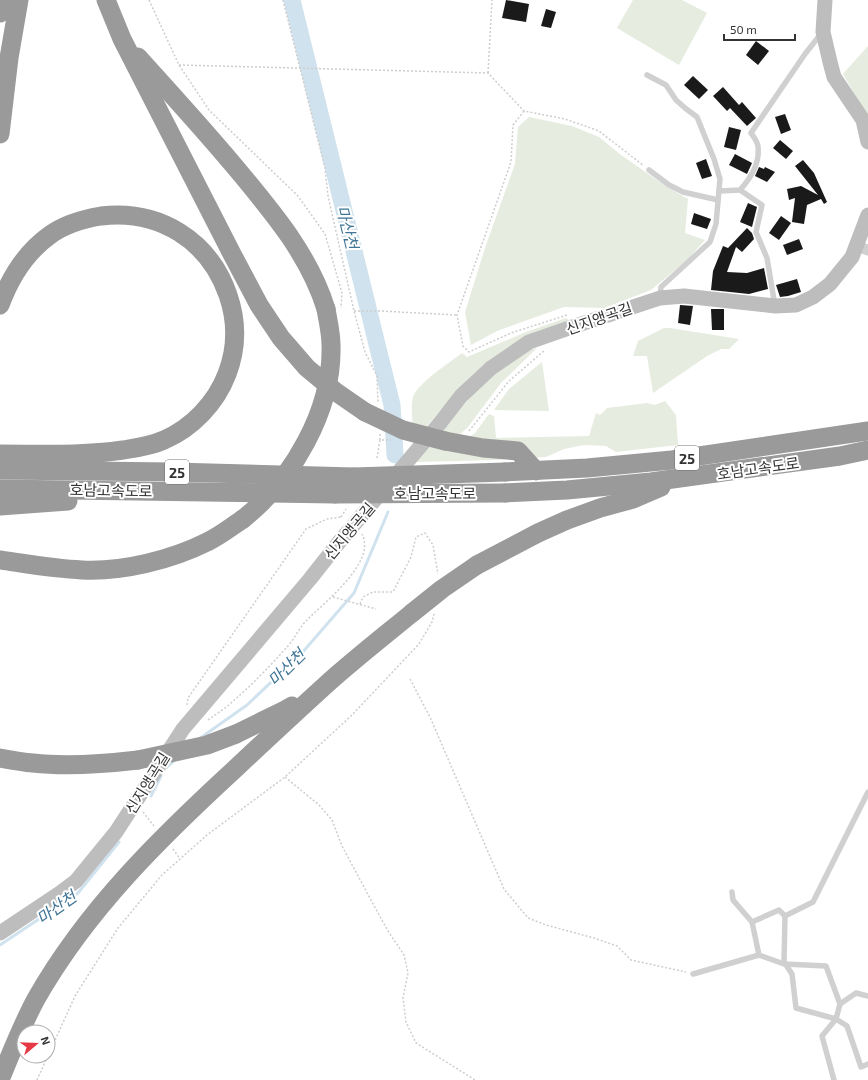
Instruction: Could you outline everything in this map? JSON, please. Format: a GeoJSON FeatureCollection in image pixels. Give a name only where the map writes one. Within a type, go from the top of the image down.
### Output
{"type":"FeatureCollection","features":[{"type":"Feature","properties":{"kind":"highway"},"geometry":{"type":"LineString","coordinates":[[0,13],[2,0]]}},
{"type":"Feature","properties":{"kind":"highway"},"geometry":{"type":"LineString","coordinates":[[0,134],[9,58],[19,0]]}},
{"type":"Feature","properties":{"kind":"highway"},"geometry":{"type":"LineString","coordinates":[[106,0],[122,39],[228,248],[259,305],[281,338],[307,368],[336,392],[372,410],[403,430],[445,441],[483,448],[518,451],[536,471]]}},
{"type":"Feature","properties":{"kind":"highway"},"geometry":{"type":"LineString","coordinates":[[0,560],[83,570],[112,569],[135,566],[186,551],[206,542],[255,510],[287,471],[301,451],[311,432],[319,414],[326,391],[331,364],[333,309],[317,285],[302,254],[288,232],[271,210],[213,140],[122,39]]}},
{"type":"Feature","properties":{"kind":"highway"},"geometry":{"type":"LineString","coordinates":[[0,305],[6,289],[27,255],[50,235],[70,224],[89,218],[127,215],[159,222],[187,237],[201,250],[215,266],[225,285],[233,307],[236,330],[230,367],[219,392],[210,405],[198,417],[182,431],[163,441],[136,448],[96,454],[0,454]]}},
{"type":"Feature","properties":{"kind":"highway","name":"호남고속도로"},"geometry":{"type":"LineString","coordinates":[[0,470],[217,473],[354,477],[536,471],[672,460],[868,431]]}},
{"type":"Feature","properties":{"kind":"highway","name":"호남고속도로"},"geometry":{"type":"LineString","coordinates":[[0,489],[335,494],[506,493],[575,489],[682,478],[840,456],[868,450]]}},
{"type":"Feature","properties":{"kind":"highway"},"geometry":{"type":"LineString","coordinates":[[96,454],[217,473]]}},
{"type":"Feature","properties":{"kind":"highway"},"geometry":{"type":"LineString","coordinates":[[0,1080],[36,999],[62,957],[102,904],[137,864],[181,819],[330,681],[442,588],[477,565],[538,533],[567,520],[600,508],[633,499],[682,478]]}},
{"type":"Feature","properties":{"kind":"highway"},"geometry":{"type":"LineString","coordinates":[[0,506],[183,491]]}},
{"type":"Feature","properties":{"kind":"highway"},"geometry":{"type":"LineString","coordinates":[[0,758],[33,763],[63,765],[112,763],[138,760],[206,745],[236,734],[286,710],[330,681]]}},
{"type":"Feature","properties":{"kind":"street"},"geometry":{"type":"LineString","coordinates":[[825,0],[823,32],[834,77],[863,120],[868,142]]}},
{"type":"Feature","properties":{"kind":"street","name":"신지앵곡길"},"geometry":{"type":"LineString","coordinates":[[0,933],[76,881],[116,832],[183,729],[310,579],[461,396],[491,368],[529,342],[660,298],[684,296],[775,306],[796,305],[813,297],[830,284],[852,257],[862,248],[868,215]]}},
{"type":"Feature","properties":{"kind":"lane"},"geometry":{"type":"LineString","coordinates":[[740,190],[746,183],[758,161],[758,146],[751,133],[805,54],[823,32]]}},
{"type":"Feature","properties":{"kind":"lane"},"geometry":{"type":"LineString","coordinates":[[647,75],[666,85],[676,100],[697,117],[714,159],[720,179],[716,224],[710,242],[662,287],[660,298]]}},
{"type":"Feature","properties":{"kind":"lane"},"geometry":{"type":"LineString","coordinates":[[649,170],[669,185],[683,192],[718,200]]}},
{"type":"Feature","properties":{"kind":"lane"},"geometry":{"type":"LineString","coordinates":[[719,191],[740,190],[762,206],[756,232],[767,258],[775,306]]}},
{"type":"Feature","properties":{"kind":"lane"},"geometry":{"type":"LineString","coordinates":[[785,916],[813,902],[868,792]]}},
{"type":"Feature","properties":{"kind":"lane"},"geometry":{"type":"LineString","coordinates":[[732,892],[733,900],[752,922],[759,956]]}},
{"type":"Feature","properties":{"kind":"lane"},"geometry":{"type":"LineString","coordinates":[[752,922],[779,910],[785,916],[784,964],[792,974],[796,1008],[836,1019],[846,1026],[860,1066],[868,1064]]}},
{"type":"Feature","properties":{"kind":"lane"},"geometry":{"type":"LineString","coordinates":[[693,974],[759,956],[784,964],[826,966],[840,1004],[836,1019],[822,1036],[834,1080]]}},
{"type":"Feature","properties":{"kind":"lane"},"geometry":{"type":"LineString","coordinates":[[840,1004],[856,993],[868,996]]}},
{"type":"Feature","properties":{"kind":"path"},"geometry":{"type":"LineString","coordinates":[[149,0],[179,65],[209,110],[298,196],[324,234],[342,293],[333,309]]}},
{"type":"Feature","properties":{"kind":"path"},"geometry":{"type":"LineString","coordinates":[[283,0],[325,168],[328,196],[354,311],[365,352],[377,376],[372,410]]}},
{"type":"Feature","properties":{"kind":"path"},"geometry":{"type":"LineString","coordinates":[[488,73],[492,0]]}},
{"type":"Feature","properties":{"kind":"path"},"geometry":{"type":"LineString","coordinates":[[179,65],[488,73],[524,111],[566,119],[599,131],[649,170]]}},
{"type":"Feature","properties":{"kind":"path"},"geometry":{"type":"LineString","coordinates":[[524,111],[513,125],[510,162],[457,315],[462,346],[469,352],[511,333],[568,314]]}},
{"type":"Feature","properties":{"kind":"path"},"geometry":{"type":"LineString","coordinates":[[354,311],[380,310],[457,315]]}},
{"type":"Feature","properties":{"kind":"path"},"geometry":{"type":"LineString","coordinates":[[469,431],[509,381],[549,346]]}},
{"type":"Feature","properties":{"kind":"path"},"geometry":{"type":"LineString","coordinates":[[377,458],[380,432]]}},
{"type":"Feature","properties":{"kind":"path"},"geometry":{"type":"LineString","coordinates":[[380,440],[388,440]]}},
{"type":"Feature","properties":{"kind":"path"},"geometry":{"type":"LineString","coordinates":[[360,604],[363,597],[373,592],[393,592],[411,558],[416,537],[425,533],[433,545],[439,580]]}},
{"type":"Feature","properties":{"kind":"path"},"geometry":{"type":"LineString","coordinates":[[333,597],[376,608]]}},
{"type":"Feature","properties":{"kind":"path"},"geometry":{"type":"LineString","coordinates":[[37,1080],[75,996],[118,928],[162,875],[206,835],[285,777],[351,716],[419,644],[432,622],[435,608]]}},
{"type":"Feature","properties":{"kind":"path"},"geometry":{"type":"LineString","coordinates":[[410,679],[430,717],[504,889],[528,918],[546,925],[617,946],[630,960],[693,974]]}},
{"type":"Feature","properties":{"kind":"path"},"geometry":{"type":"LineString","coordinates":[[285,777],[319,805],[332,820],[342,846],[388,931],[404,955],[408,973],[403,998],[406,1022],[416,1043],[475,1080]]}},
{"type":"Feature","properties":{"kind":"path"},"geometry":{"type":"LineString","coordinates":[[135,803],[158,831]]}},
{"type":"Feature","properties":{"kind":"path"},"geometry":{"type":"LineString","coordinates":[[169,845],[180,859]]}},
{"type":"Feature","properties":{"kind":"shaded area"},"geometry":{"type":"Polygon","coordinates":[[[633,0],[682,0],[707,13],[679,65],[617,28],[633,0]]]}},
{"type":"Feature","properties":{"kind":"shaded area"},"geometry":{"type":"Polygon","coordinates":[[[868,46],[868,119],[843,74],[868,46]]]}},
{"type":"Feature","properties":{"kind":"shaded area"},"geometry":{"type":"Polygon","coordinates":[[[529,117],[572,126],[599,137],[621,155],[667,187],[688,199],[685,233],[705,240],[687,260],[651,290],[604,308],[564,307],[497,331],[471,345],[465,312],[486,245],[515,164],[518,127],[529,117]]]}},
{"type":"Feature","properties":{"kind":"shaded area"},"geometry":{"type":"Polygon","coordinates":[[[566,318],[570,321],[514,344],[489,360],[468,379],[418,436],[414,435],[412,411],[413,397],[427,380],[442,368],[462,353],[467,357],[526,332],[566,318]]]}},
{"type":"Feature","properties":{"kind":"shaded area"},"geometry":{"type":"Polygon","coordinates":[[[664,328],[739,339],[729,349],[721,349],[707,356],[653,393],[647,356],[633,356],[638,341],[664,328]]]}},
{"type":"Feature","properties":{"kind":"shaded area"},"geometry":{"type":"Polygon","coordinates":[[[537,348],[501,383],[468,427],[458,436],[450,437],[442,430],[482,383],[528,350],[537,348]]]}},
{"type":"Feature","properties":{"kind":"shaded area"},"geometry":{"type":"Polygon","coordinates":[[[542,362],[549,411],[494,410],[509,389],[542,362]]]}},
{"type":"Feature","properties":{"kind":"shaded area"},"geometry":{"type":"Polygon","coordinates":[[[665,401],[676,415],[678,445],[616,452],[606,446],[584,445],[564,449],[546,457],[416,462],[429,446],[460,444],[475,433],[489,414],[494,416],[496,438],[589,436],[596,413],[600,415],[607,408],[647,403],[655,405],[665,401]]]}},
{"type":"Feature","properties":{"kind":"building"},"geometry":{"type":"Polygon","coordinates":[[[506,0],[529,4],[526,22],[502,18],[506,0]]]}},
{"type":"Feature","properties":{"kind":"building"},"geometry":{"type":"Polygon","coordinates":[[[546,9],[556,12],[551,28],[541,26],[546,9]]]}},
{"type":"Feature","properties":{"kind":"building"},"geometry":{"type":"Polygon","coordinates":[[[756,41],[769,51],[758,65],[746,55],[756,41]]]}},
{"type":"Feature","properties":{"kind":"building"},"geometry":{"type":"Polygon","coordinates":[[[693,76],[708,90],[699,99],[684,85],[693,76]]]}},
{"type":"Feature","properties":{"kind":"building"},"geometry":{"type":"Polygon","coordinates":[[[723,87],[739,105],[742,102],[756,118],[747,126],[730,108],[727,111],[713,96],[723,87]]]}},
{"type":"Feature","properties":{"kind":"building"},"geometry":{"type":"Polygon","coordinates":[[[785,114],[791,130],[781,134],[775,117],[785,114]]]}},
{"type":"Feature","properties":{"kind":"building"},"geometry":{"type":"Polygon","coordinates":[[[729,127],[741,130],[736,150],[724,147],[729,127]]]}},
{"type":"Feature","properties":{"kind":"building"},"geometry":{"type":"Polygon","coordinates":[[[780,140],[793,151],[786,159],[773,148],[780,140]]]}},
{"type":"Feature","properties":{"kind":"building"},"geometry":{"type":"Polygon","coordinates":[[[735,154],[752,163],[747,174],[729,165],[735,154]]]}},
{"type":"Feature","properties":{"kind":"building"},"geometry":{"type":"Polygon","coordinates":[[[706,159],[712,176],[702,179],[696,163],[706,159]]]}},
{"type":"Feature","properties":{"kind":"building"},"geometry":{"type":"Polygon","coordinates":[[[803,160],[814,173],[827,202],[824,204],[821,199],[807,205],[804,224],[792,222],[795,198],[789,200],[787,189],[801,186],[818,195],[795,166],[803,160]]]}},
{"type":"Feature","properties":{"kind":"building"},"geometry":{"type":"Polygon","coordinates":[[[759,167],[764,169],[765,167],[775,172],[767,182],[755,176],[759,167]]]}},
{"type":"Feature","properties":{"kind":"building"},"geometry":{"type":"Polygon","coordinates":[[[748,203],[757,207],[752,227],[740,222],[748,203]]]}},
{"type":"Feature","properties":{"kind":"building"},"geometry":{"type":"Polygon","coordinates":[[[694,213],[711,219],[707,229],[691,224],[694,213]]]}},
{"type":"Feature","properties":{"kind":"building"},"geometry":{"type":"Polygon","coordinates":[[[781,216],[791,223],[779,240],[769,233],[781,216]]]}},
{"type":"Feature","properties":{"kind":"building"},"geometry":{"type":"Polygon","coordinates":[[[747,228],[752,233],[754,239],[742,252],[736,247],[727,272],[747,273],[764,268],[768,289],[749,294],[711,290],[713,271],[723,246],[728,248],[747,228]]]}},
{"type":"Feature","properties":{"kind":"building"},"geometry":{"type":"Polygon","coordinates":[[[799,239],[803,249],[787,255],[783,245],[799,239]]]}},
{"type":"Feature","properties":{"kind":"building"},"geometry":{"type":"Polygon","coordinates":[[[797,279],[801,292],[780,297],[776,285],[797,279]]]}},
{"type":"Feature","properties":{"kind":"building"},"geometry":{"type":"Polygon","coordinates":[[[680,305],[693,306],[690,325],[678,323],[680,305]]]}},
{"type":"Feature","properties":{"kind":"building"},"geometry":{"type":"Polygon","coordinates":[[[711,309],[724,309],[724,330],[712,330],[711,309]]]}},
{"type":"Feature","properties":{"kind":"waterway","name":"마산천"},"geometry":{"type":"LineString","coordinates":[[292,0],[392,405],[395,455]]}},
{"type":"Feature","properties":{"kind":"waterway","name":"마산천"},"geometry":{"type":"LineString","coordinates":[[199,739],[247,705],[301,654],[354,593],[388,512]]}},
{"type":"Feature","properties":{"kind":"waterway","name":"마산천"},"geometry":{"type":"LineString","coordinates":[[166,768],[175,760]]}},
{"type":"Feature","properties":{"kind":"waterway","name":"마산천"},"geometry":{"type":"LineString","coordinates":[[151,796],[161,776]]}},
{"type":"Feature","properties":{"kind":"waterway","name":"마산천"},"geometry":{"type":"LineString","coordinates":[[0,945],[78,893],[119,842]]}}]}
